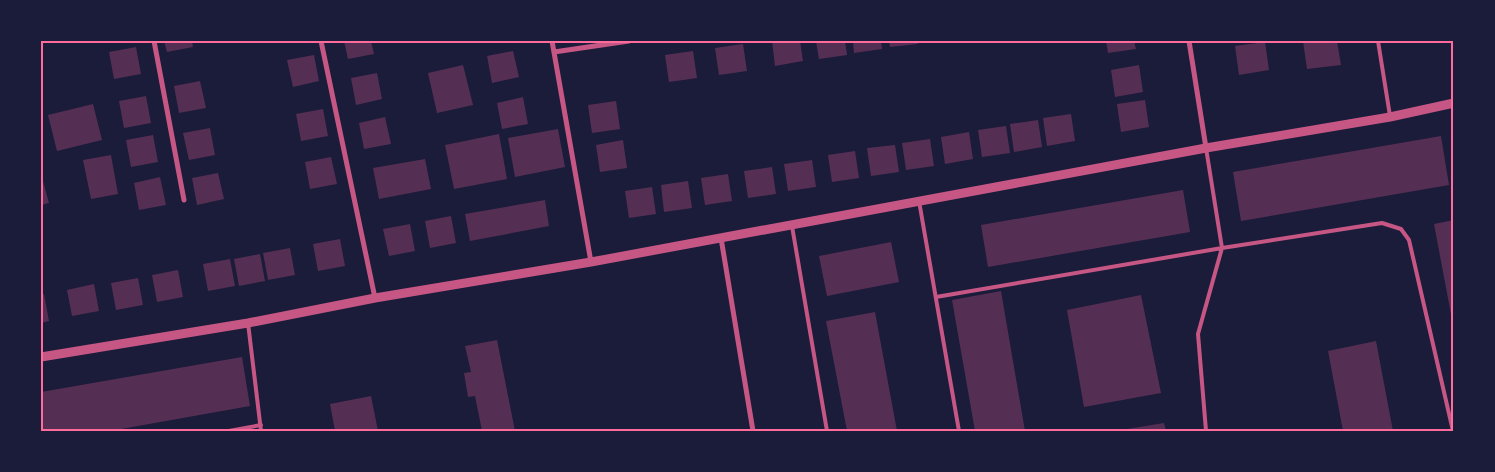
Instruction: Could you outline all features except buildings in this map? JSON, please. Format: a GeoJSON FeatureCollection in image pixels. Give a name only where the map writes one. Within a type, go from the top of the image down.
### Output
{"type":"FeatureCollection","features":[{"type":"Feature","properties":{"kind":"street"},"geometry":{"type":"LineString","coordinates":[[154,41],[184,200]]}},
{"type":"Feature","properties":{"kind":"street"},"geometry":{"type":"LineString","coordinates":[[321,41],[375,298]]}},
{"type":"Feature","properties":{"kind":"street"},"geometry":{"type":"LineString","coordinates":[[552,41],[591,262]]}},
{"type":"Feature","properties":{"kind":"street"},"geometry":{"type":"LineString","coordinates":[[554,52],[629,41]]}},
{"type":"Feature","properties":{"kind":"street"},"geometry":{"type":"LineString","coordinates":[[1189,41],[1206,148]]}},
{"type":"Feature","properties":{"kind":"street"},"geometry":{"type":"LineString","coordinates":[[41,357],[248,323],[375,298],[591,262],[1206,148],[1390,117],[1454,103]]}},
{"type":"Feature","properties":{"kind":"street"},"geometry":{"type":"LineString","coordinates":[[722,238],[753,431]]}},
{"type":"Feature","properties":{"kind":"lane"},"geometry":{"type":"LineString","coordinates":[[1378,41],[1390,117]]}},
{"type":"Feature","properties":{"kind":"lane"},"geometry":{"type":"LineString","coordinates":[[1206,148],[1222,248],[1198,334],[1206,431]]}},
{"type":"Feature","properties":{"kind":"lane"},"geometry":{"type":"LineString","coordinates":[[919,201],[960,431]]}},
{"type":"Feature","properties":{"kind":"lane"},"geometry":{"type":"LineString","coordinates":[[936,297],[1222,248],[1382,223],[1401,229],[1409,240],[1453,431]]}},
{"type":"Feature","properties":{"kind":"lane"},"geometry":{"type":"LineString","coordinates":[[791,224],[827,431]]}},
{"type":"Feature","properties":{"kind":"lane"},"geometry":{"type":"LineString","coordinates":[[248,323],[261,431]]}},
{"type":"Feature","properties":{"kind":"lane"},"geometry":{"type":"LineString","coordinates":[[229,431],[261,425]]}}]}
